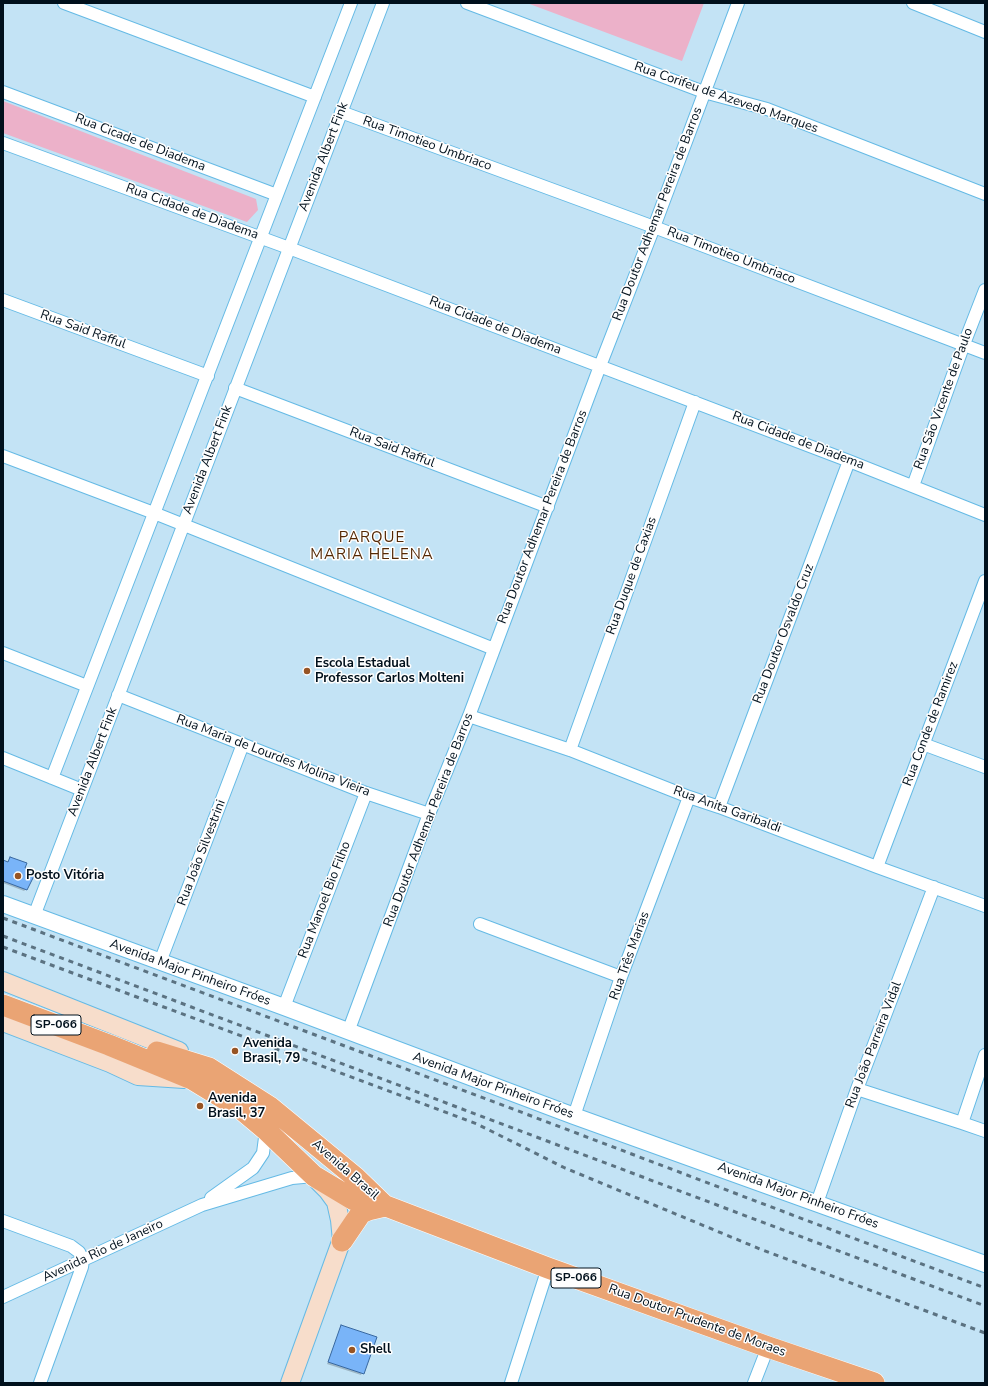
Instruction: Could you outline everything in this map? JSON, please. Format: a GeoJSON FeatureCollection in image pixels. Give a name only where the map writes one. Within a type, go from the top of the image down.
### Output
{"type":"FeatureCollection","features":[{"type":"Feature","properties":{"kind":"highway"},"geometry":{"type":"LineString","coordinates":[[3,997],[110,1041]]}},
{"type":"Feature","properties":{"kind":"highway","name":"SP-066"},"geometry":{"type":"LineString","coordinates":[[3,1005],[110,1041]]}},
{"type":"Feature","properties":{"kind":"highway","name":"Avenida Brasil"},"geometry":{"type":"LineString","coordinates":[[110,1041],[209,1068],[270,1107],[355,1177],[386,1206]]}},
{"type":"Feature","properties":{"kind":"highway","name":"Avenida Brasil"},"geometry":{"type":"LineString","coordinates":[[110,1041],[192,1079],[241,1109],[266,1130],[314,1176],[354,1200],[386,1206]]}},
{"type":"Feature","properties":{"kind":"highway"},"geometry":{"type":"LineString","coordinates":[[354,1200],[355,1177]]}},
{"type":"Feature","properties":{"kind":"highway"},"geometry":{"type":"LineString","coordinates":[[342,1241],[361,1213],[386,1206]]}},
{"type":"Feature","properties":{"kind":"highway","name":"Rua Doutor Prudente de Moraes"},"geometry":{"type":"LineString","coordinates":[[386,1206],[548,1268],[768,1347],[874,1383]]}},
{"type":"Feature","properties":{"kind":"main road","name":"Avenida Brasil"},"geometry":{"type":"LineString","coordinates":[[3,981],[191,1056],[209,1068]]}},
{"type":"Feature","properties":{"kind":"main road","name":"Avenida Brasil"},"geometry":{"type":"LineString","coordinates":[[3,1022],[110,1063],[138,1076],[192,1079]]}},
{"type":"Feature","properties":{"kind":"main road"},"geometry":{"type":"LineString","coordinates":[[314,1176],[336,1202],[340,1220],[342,1241]]}},
{"type":"Feature","properties":{"kind":"main road"},"geometry":{"type":"LineString","coordinates":[[290,1383],[342,1241],[354,1200]]}},
{"type":"Feature","properties":{"kind":"street"},"geometry":{"type":"LineString","coordinates":[[52,778],[352,3]]}},
{"type":"Feature","properties":{"kind":"street","name":"Avenida Albert Fink"},"geometry":{"type":"LineString","coordinates":[[34,916],[383,3]]}},
{"type":"Feature","properties":{"kind":"street","name":"Rua Corifeu de Azevedo Marques"},"geometry":{"type":"LineString","coordinates":[[467,3],[704,92],[767,109],[985,194]]}},
{"type":"Feature","properties":{"kind":"street","name":"Rua Doutor Adhemar Pereira de Barros"},"geometry":{"type":"LineString","coordinates":[[348,1032],[738,3]]}},
{"type":"Feature","properties":{"kind":"street"},"geometry":{"type":"LineString","coordinates":[[913,3],[985,32]]}},
{"type":"Feature","properties":{"kind":"street"},"geometry":{"type":"LineString","coordinates":[[67,4],[315,97]]}},
{"type":"Feature","properties":{"kind":"street","name":"Rua Cicade de Diadema"},"geometry":{"type":"LineString","coordinates":[[3,92],[277,195]]}},
{"type":"Feature","properties":{"kind":"street","name":"Rua Timotieo Umbriaco"},"geometry":{"type":"LineString","coordinates":[[341,112],[654,227],[985,353]]}},
{"type":"Feature","properties":{"kind":"street","name":"Rua Cidade de Diadema"},"geometry":{"type":"LineString","coordinates":[[3,143],[289,248],[848,460],[985,515]]}},
{"type":"Feature","properties":{"kind":"street","name":"Rua São Vicente de Paulo"},"geometry":{"type":"LineString","coordinates":[[913,486],[985,290]]}},
{"type":"Feature","properties":{"kind":"street","name":"Rua Said Rafful"},"geometry":{"type":"LineString","coordinates":[[3,300],[208,376]]}},
{"type":"Feature","properties":{"kind":"street","name":"Rua Said Rafful"},"geometry":{"type":"LineString","coordinates":[[235,388],[548,507]]}},
{"type":"Feature","properties":{"kind":"street","name":"Rua Duque de Caxias"},"geometry":{"type":"LineString","coordinates":[[570,750],[695,402]]}},
{"type":"Feature","properties":{"kind":"street"},"geometry":{"type":"LineString","coordinates":[[3,456],[154,513],[494,649]]}},
{"type":"Feature","properties":{"kind":"street","name":"Rua Doutor Osvaldo Cruz"},"geometry":{"type":"LineString","coordinates":[[719,807],[848,460]]}},
{"type":"Feature","properties":{"kind":"street","name":"Rua Conde de Ramirez"},"geometry":{"type":"LineString","coordinates":[[877,867],[985,581]]}},
{"type":"Feature","properties":{"kind":"street"},"geometry":{"type":"LineString","coordinates":[[3,653],[87,686]]}},
{"type":"Feature","properties":{"kind":"street","name":"Rua Maria de Lourdes Molina Vieira"},"geometry":{"type":"LineString","coordinates":[[118,695],[366,793],[430,814]]}},
{"type":"Feature","properties":{"kind":"street","name":"Rua Anita Garibaldi"},"geometry":{"type":"LineString","coordinates":[[469,716],[570,750],[689,797],[985,906]]}},
{"type":"Feature","properties":{"kind":"street","name":"Rua João Silvestrini"},"geometry":{"type":"LineString","coordinates":[[160,962],[244,744]]}},
{"type":"Feature","properties":{"kind":"street"},"geometry":{"type":"LineString","coordinates":[[923,744],[985,767]]}},
{"type":"Feature","properties":{"kind":"street"},"geometry":{"type":"LineString","coordinates":[[3,758],[82,790]]}},
{"type":"Feature","properties":{"kind":"street","name":"Rua Manoel Bio Filho"},"geometry":{"type":"LineString","coordinates":[[284,1007],[366,793]]}},
{"type":"Feature","properties":{"kind":"street","name":"Rua Três Marias"},"geometry":{"type":"LineString","coordinates":[[574,1116],[621,978],[689,797]]}},
{"type":"Feature","properties":{"kind":"street","name":"Rua João Parreira Vidal"},"geometry":{"type":"LineString","coordinates":[[817,1203],[857,1089],[934,887]]}},
{"type":"Feature","properties":{"kind":"street","name":"Avenida Major Pinheiro Fróes"},"geometry":{"type":"LineString","coordinates":[[3,904],[284,1007],[574,1116],[985,1264]]}},
{"type":"Feature","properties":{"kind":"street"},"geometry":{"type":"LineString","coordinates":[[480,924],[621,978]]}},
{"type":"Feature","properties":{"kind":"street"},"geometry":{"type":"LineString","coordinates":[[962,1123],[985,1054]]}},
{"type":"Feature","properties":{"kind":"street"},"geometry":{"type":"LineString","coordinates":[[857,1089],[985,1131]]}},
{"type":"Feature","properties":{"kind":"street","name":"Avenida Rio de Janeiro"},"geometry":{"type":"LineString","coordinates":[[202,1205],[253,1168],[263,1153],[266,1130]]}},
{"type":"Feature","properties":{"kind":"street","name":"Avenida Rio de Janeiro"},"geometry":{"type":"LineString","coordinates":[[3,1297],[202,1205],[292,1178],[314,1176]]}},
{"type":"Feature","properties":{"kind":"street"},"geometry":{"type":"LineString","coordinates":[[3,1221],[71,1246],[79,1252],[83,1260],[82,1267],[40,1383]]}},
{"type":"Feature","properties":{"kind":"street"},"geometry":{"type":"LineString","coordinates":[[511,1383],[548,1268]]}},
{"type":"Feature","properties":{"kind":"street"},"geometry":{"type":"LineString","coordinates":[[754,1383],[768,1347]]}},
{"type":"Feature","properties":{"kind":"shaded area"},"geometry":{"type":"Polygon","coordinates":[[[527,3],[704,3],[682,61],[527,3]]]}},
{"type":"Feature","properties":{"kind":"shaded area"},"geometry":{"type":"Polygon","coordinates":[[[3,101],[256,199],[258,210],[247,222],[3,133],[3,101]]]}},
{"type":"Feature","properties":{"kind":"building","name":"Posto Vitória"},"geometry":{"type":"Polygon","coordinates":[[[10,857],[27,863],[25,868],[36,872],[27,890],[3,881],[3,860],[8,862],[10,857]]]}},
{"type":"Feature","properties":{"kind":"building","name":"Shell"},"geometry":{"type":"Polygon","coordinates":[[[341,1325],[377,1337],[364,1374],[328,1362],[341,1325]]]}},
{"type":"Feature","properties":{"kind":"railway"},"geometry":{"type":"LineString","coordinates":[[3,918],[985,1288]]}},
{"type":"Feature","properties":{"kind":"railway"},"geometry":{"type":"LineString","coordinates":[[3,936],[985,1306]]}},
{"type":"Feature","properties":{"kind":"railway"},"geometry":{"type":"LineString","coordinates":[[3,947],[477,1124],[565,1168],[760,1249],[985,1333]]}},
{"type":"Feature","properties":{"kind":"place","name":"Escola Estadual Professor Carlos Molteni"},"geometry":{"type":"Point","coordinates":[307,671]}},
{"type":"Feature","properties":{"kind":"place","name":"Posto Vitória"},"geometry":{"type":"Point","coordinates":[18,876]}},
{"type":"Feature","properties":{"kind":"place","name":"Avenida Brasil, 79"},"geometry":{"type":"Point","coordinates":[235,1051]}},
{"type":"Feature","properties":{"kind":"place","name":"Avenida Brasil, 37"},"geometry":{"type":"Point","coordinates":[200,1106]}},
{"type":"Feature","properties":{"kind":"place","name":"Shell"},"geometry":{"type":"Point","coordinates":[352,1350]}},
{"type":"Feature","properties":{"kind":"district","name":"PARQUE MARIA HELENA"},"geometry":{"type":"Point","coordinates":[372,546]}}]}
